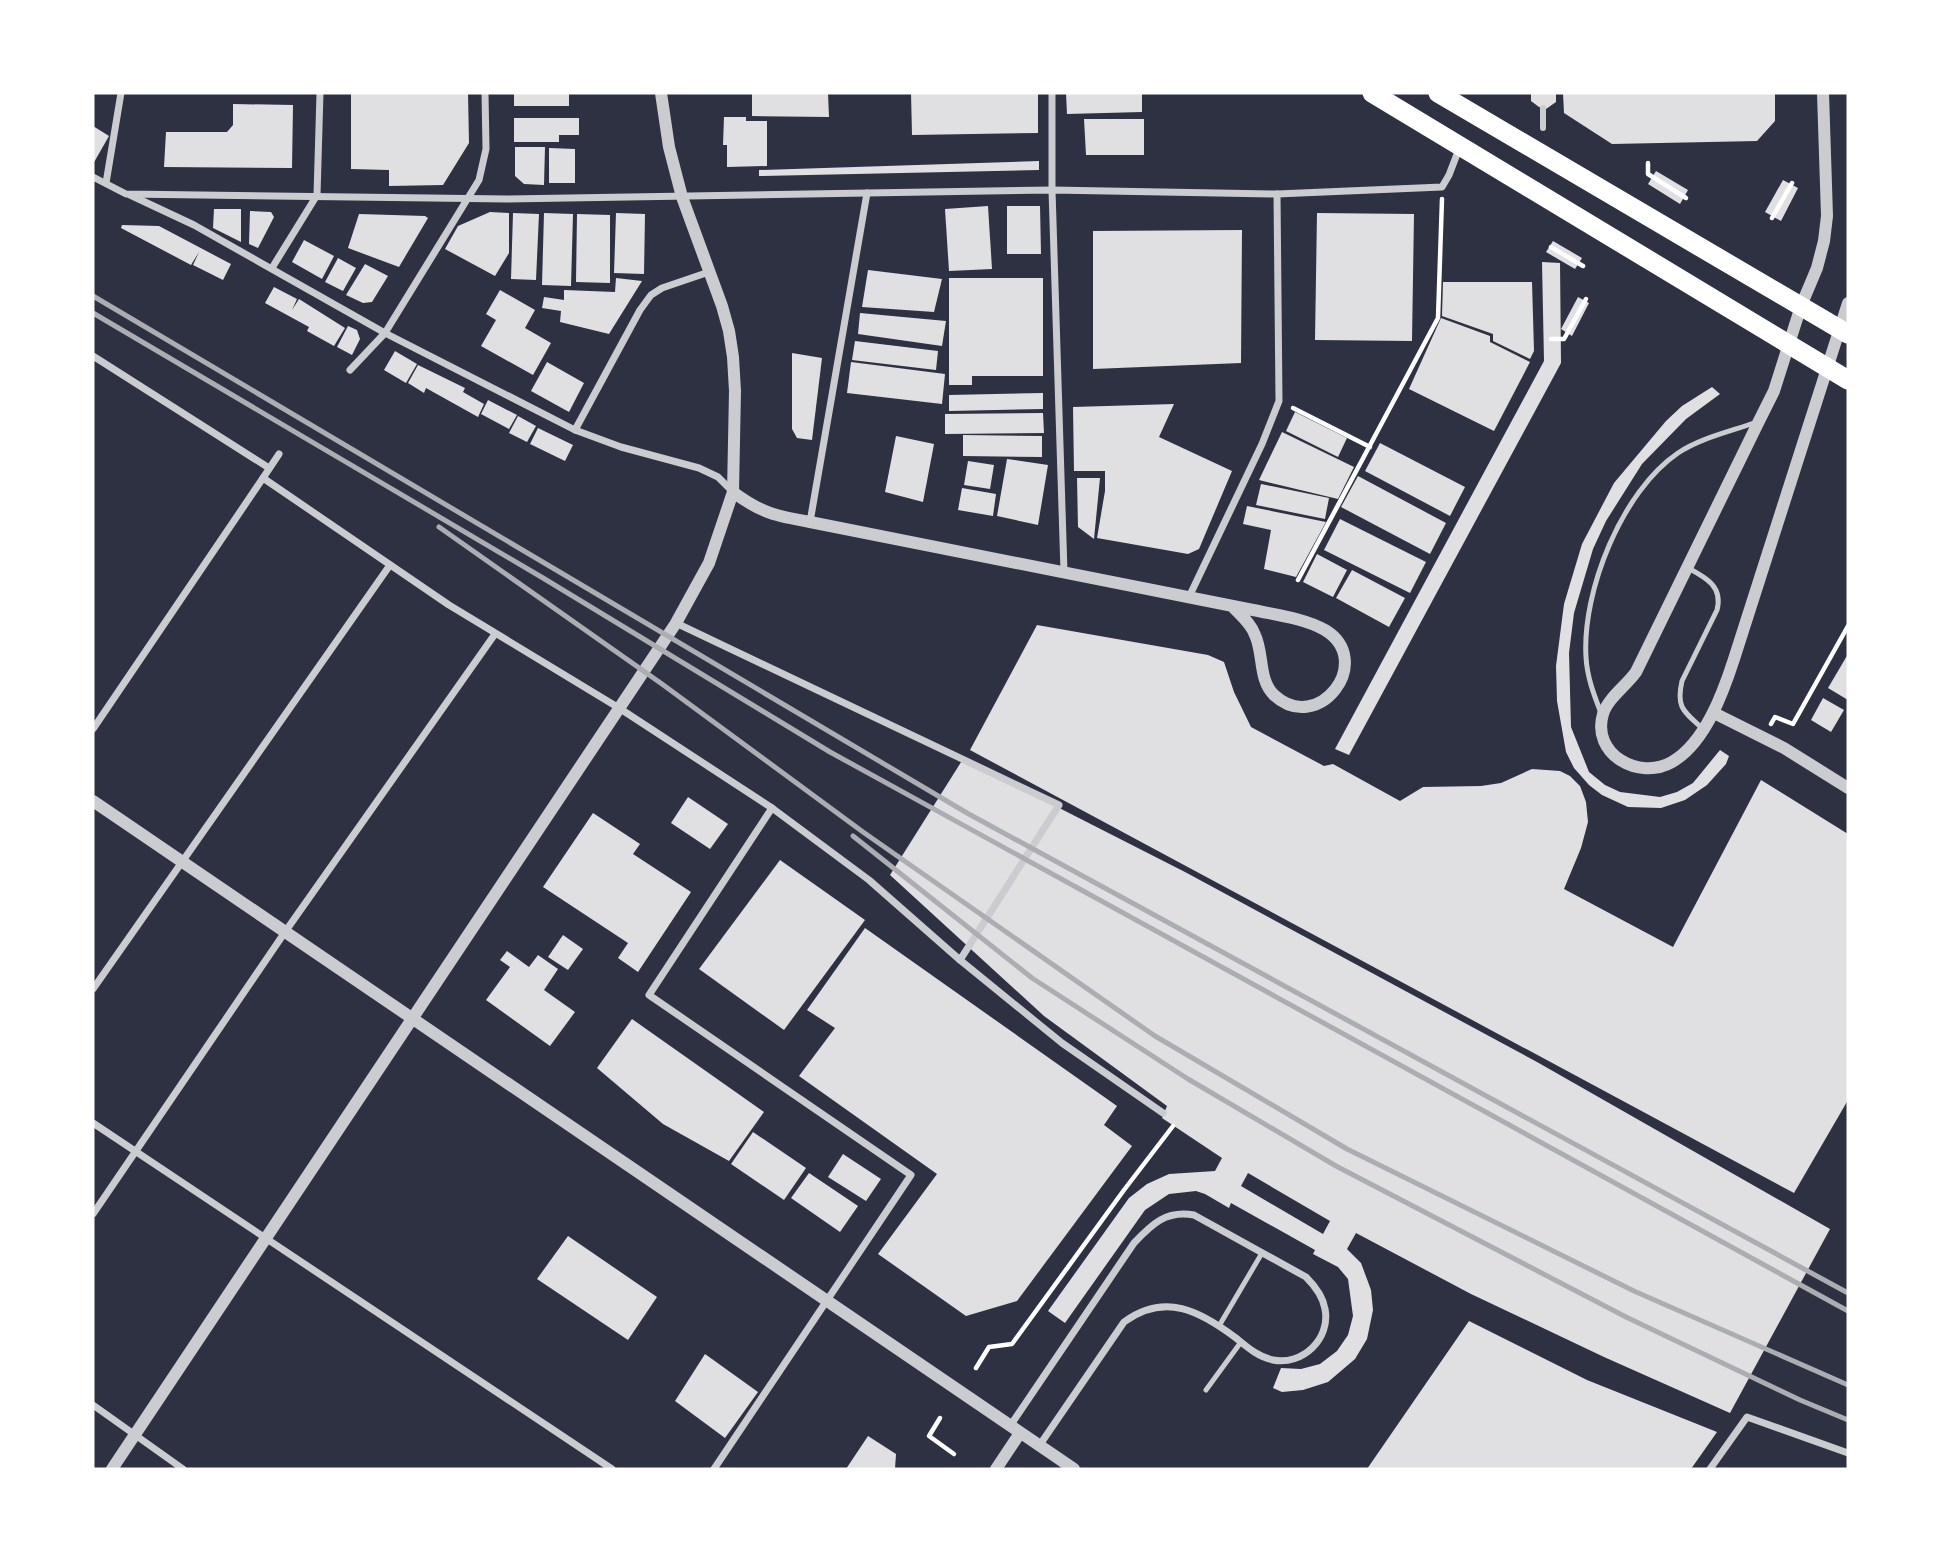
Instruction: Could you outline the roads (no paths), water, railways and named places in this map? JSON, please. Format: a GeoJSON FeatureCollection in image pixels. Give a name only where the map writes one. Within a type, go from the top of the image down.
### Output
{"type":"FeatureCollection","features":[{"type":"Feature","properties":{"kind":"highway"},"geometry":{"type":"LineString","coordinates":[[1372,93],[1848,380]]}},
{"type":"Feature","properties":{"kind":"highway"},"geometry":{"type":"LineString","coordinates":[[1438,93],[1844,331]]}},
{"type":"Feature","properties":{"kind":"street"},"geometry":{"type":"LineString","coordinates":[[107,183],[121,93]]}},
{"type":"Feature","properties":{"kind":"street"},"geometry":{"type":"LineString","coordinates":[[272,268],[317,195],[320,93]]}},
{"type":"Feature","properties":{"kind":"street"},"geometry":{"type":"LineString","coordinates":[[350,370],[385,333],[479,180],[484,162],[485,93]]}},
{"type":"Feature","properties":{"kind":"street"},"geometry":{"type":"LineString","coordinates":[[112,1469],[676,623],[709,563],[733,492],[733,357],[722,306],[682,197],[665,127],[661,93]]}},
{"type":"Feature","properties":{"kind":"street"},"geometry":{"type":"LineString","coordinates":[[1052,93],[1052,190],[1064,572]]}},
{"type":"Feature","properties":{"kind":"street"},"geometry":{"type":"LineString","coordinates":[[1823,93],[1827,216],[1817,268],[1801,306],[1774,391],[1636,672],[1607,706],[1603,716],[1601,727],[1604,740],[1611,753],[1624,764],[1656,768],[1671,762],[1687,750],[1714,713],[1734,659],[1826,367],[1844,331],[1848,303]]}},
{"type":"Feature","properties":{"kind":"street"},"geometry":{"type":"LineString","coordinates":[[1543,108],[1543,128]]}},
{"type":"Feature","properties":{"kind":"street"},"geometry":{"type":"LineString","coordinates":[[126,194],[317,195],[468,200],[1052,190],[1277,194],[1442,187],[1461,145]]}},
{"type":"Feature","properties":{"kind":"street"},"geometry":{"type":"LineString","coordinates":[[93,177],[194,225],[385,333],[575,430],[621,447],[699,468],[718,477],[733,492],[762,512],[1189,597],[1232,606],[1298,620],[1326,630],[1336,640],[1345,665],[1338,688],[1319,703],[1307,706],[1283,701],[1273,694],[1262,672],[1254,632],[1232,606]]}},
{"type":"Feature","properties":{"kind":"street"},"geometry":{"type":"LineString","coordinates":[[810,522],[867,193]]}},
{"type":"Feature","properties":{"kind":"street"},"geometry":{"type":"LineString","coordinates":[[1189,597],[1262,444],[1279,401],[1277,194]]}},
{"type":"Feature","properties":{"kind":"street"},"geometry":{"type":"LineString","coordinates":[[575,430],[640,310],[651,295],[662,288],[709,272]]}},
{"type":"Feature","properties":{"kind":"street"},"geometry":{"type":"LineString","coordinates":[[93,356],[270,468]]}},
{"type":"Feature","properties":{"kind":"street"},"geometry":{"type":"LineString","coordinates":[[93,729],[279,454]]}},
{"type":"Feature","properties":{"kind":"street"},"geometry":{"type":"LineString","coordinates":[[262,478],[495,634],[619,708],[772,808],[869,880],[960,960],[1062,1043],[1163,1113]]}},
{"type":"Feature","properties":{"kind":"street"},"geometry":{"type":"LineString","coordinates":[[93,989],[390,565]]}},
{"type":"Feature","properties":{"kind":"street"},"geometry":{"type":"LineString","coordinates":[[676,623],[1059,805],[960,960]]}},
{"type":"Feature","properties":{"kind":"street"},"geometry":{"type":"LineString","coordinates":[[93,1214],[285,932],[495,634]]}},
{"type":"Feature","properties":{"kind":"street"},"geometry":{"type":"LineString","coordinates":[[1714,713],[1784,748],[1848,788]]}},
{"type":"Feature","properties":{"kind":"street"},"geometry":{"type":"LineString","coordinates":[[93,801],[1074,1469]]}},
{"type":"Feature","properties":{"kind":"street"},"geometry":{"type":"LineString","coordinates":[[714,1469],[911,1175],[649,995],[772,808]]}},
{"type":"Feature","properties":{"kind":"street"},"geometry":{"type":"LineString","coordinates":[[93,1123],[612,1469]]}},
{"type":"Feature","properties":{"kind":"street"},"geometry":{"type":"LineString","coordinates":[[996,1469],[1015,1430],[1134,1244],[1154,1222],[1181,1213],[1194,1215],[1306,1277],[1315,1287],[1325,1309],[1325,1325],[1311,1350],[1300,1358],[1273,1360],[1258,1354],[1219,1326],[1182,1308],[1157,1307],[1136,1313],[1124,1322],[1039,1446]]}},
{"type":"Feature","properties":{"kind":"street"},"geometry":{"type":"LineString","coordinates":[[93,1405],[183,1469]]}},
{"type":"Feature","properties":{"kind":"street"},"geometry":{"type":"LineString","coordinates":[[1710,1469],[1747,1417],[1848,1452]]}},
{"type":"Feature","properties":{"kind":"lane"},"geometry":{"type":"LineString","coordinates":[[1603,716],[1588,676],[1588,620],[1600,571],[1627,511],[1661,466],[1679,452],[1759,421]]}},
{"type":"Feature","properties":{"kind":"lane"},"geometry":{"type":"LineString","coordinates":[[1688,568],[1714,584],[1719,601],[1679,691],[1683,711],[1702,729]]}},
{"type":"Feature","properties":{"kind":"lane"},"geometry":{"type":"LineString","coordinates":[[1219,1326],[1262,1253]]}},
{"type":"Feature","properties":{"kind":"lane"},"geometry":{"type":"LineString","coordinates":[[1206,1390],[1241,1342]]}},
{"type":"Feature","properties":{"kind":"railway"},"geometry":{"type":"LineString","coordinates":[[93,296],[967,813],[1848,1293]]}},
{"type":"Feature","properties":{"kind":"railway"},"geometry":{"type":"LineString","coordinates":[[93,313],[543,578],[830,752],[1848,1311]]}},
{"type":"Feature","properties":{"kind":"railway"},"geometry":{"type":"LineString","coordinates":[[439,527],[662,684],[863,832],[1155,1036],[1347,1149],[1634,1291],[1848,1385]]}},
{"type":"Feature","properties":{"kind":"railway"},"geometry":{"type":"LineString","coordinates":[[853,836],[1032,978],[1188,1079],[1336,1166],[1626,1317],[1848,1420]]}}]}
